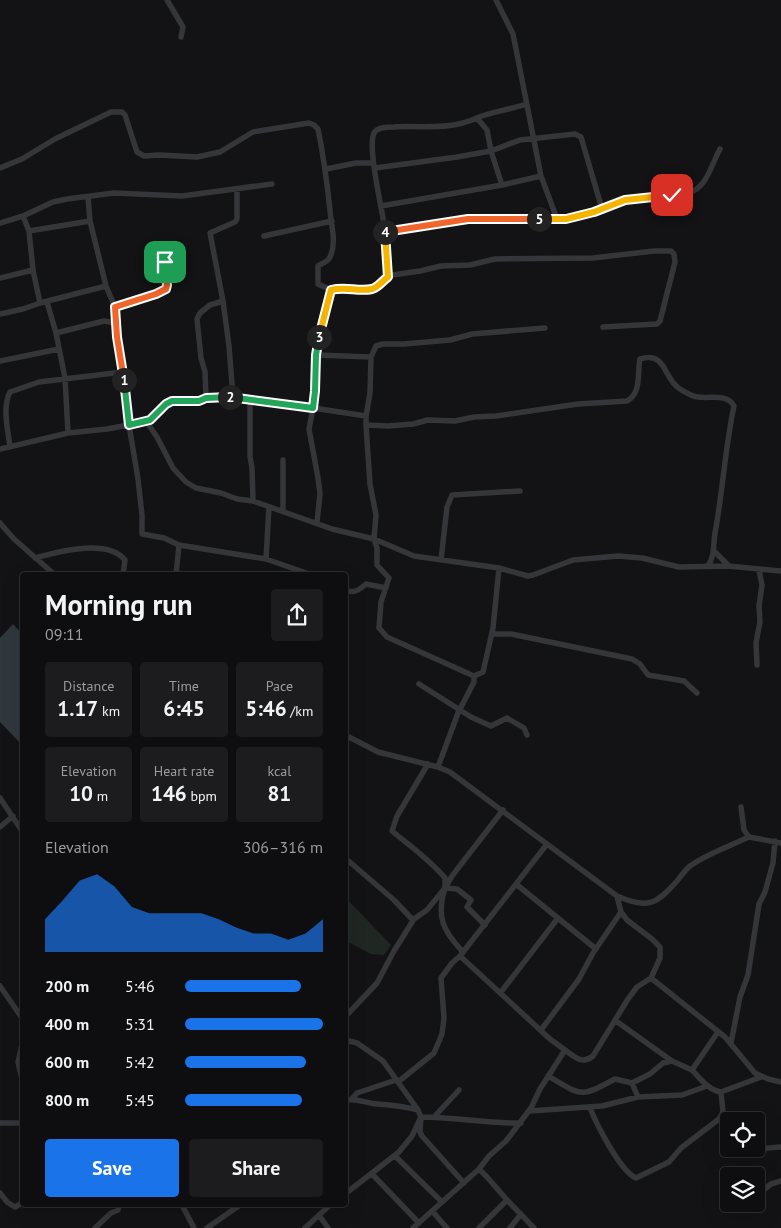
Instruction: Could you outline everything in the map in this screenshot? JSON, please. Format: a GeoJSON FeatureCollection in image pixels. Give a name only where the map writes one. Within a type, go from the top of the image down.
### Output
{"type":"FeatureCollection","features":[{"type":"Feature","properties":{"kind":"street"},"geometry":{"type":"LineString","coordinates":[[167,0],[183,27],[181,37]]}},
{"type":"Feature","properties":{"kind":"street"},"geometry":{"type":"LineString","coordinates":[[496,0],[513,34],[541,176],[557,220]]}},
{"type":"Feature","properties":{"kind":"street"},"geometry":{"type":"LineString","coordinates":[[388,277],[385,232],[374,165],[372,138],[374,132],[378,129],[395,127],[429,128],[462,124],[492,113],[514,109],[526,104]]}},
{"type":"Feature","properties":{"kind":"street"},"geometry":{"type":"LineString","coordinates":[[0,168],[22,159],[71,130],[117,111],[125,115],[137,152],[144,156],[198,157],[220,152],[253,132],[309,123],[318,129],[326,169],[332,221],[333,246],[327,261],[318,266],[318,284],[331,290],[341,288],[364,290],[373,289],[388,277],[441,266],[470,264],[495,259],[593,258],[654,250],[671,251],[674,254],[675,262],[660,321],[657,324],[603,327]]}},
{"type":"Feature","properties":{"kind":"street"},"geometry":{"type":"LineString","coordinates":[[477,118],[487,130],[502,185]]}},
{"type":"Feature","properties":{"kind":"street"},"geometry":{"type":"LineString","coordinates":[[326,169],[356,162],[374,165],[457,157],[491,150],[520,140],[534,140],[575,134],[581,137],[602,209]]}},
{"type":"Feature","properties":{"kind":"street"},"geometry":{"type":"LineString","coordinates":[[385,232],[468,219],[566,219],[602,209],[625,200],[688,193],[696,191],[708,174],[720,149]]}},
{"type":"Feature","properties":{"kind":"street"},"geometry":{"type":"LineString","coordinates":[[381,206],[502,185],[541,176]]}},
{"type":"Feature","properties":{"kind":"street"},"geometry":{"type":"LineString","coordinates":[[0,223],[23,216],[53,202],[114,193],[182,196],[272,184]]}},
{"type":"Feature","properties":{"kind":"street"},"geometry":{"type":"LineString","coordinates":[[233,396],[230,346],[224,300],[210,233],[237,219],[237,189]]}},
{"type":"Feature","properties":{"kind":"street"},"geometry":{"type":"LineString","coordinates":[[88,197],[90,221],[106,286],[115,307],[117,337],[138,479],[142,534],[164,538],[179,545],[266,559],[303,572]]}},
{"type":"Feature","properties":{"kind":"street"},"geometry":{"type":"LineString","coordinates":[[23,216],[29,231],[33,270],[56,333],[64,378],[68,433]]}},
{"type":"Feature","properties":{"kind":"street"},"geometry":{"type":"LineString","coordinates":[[29,231],[90,221]]}},
{"type":"Feature","properties":{"kind":"street"},"geometry":{"type":"LineString","coordinates":[[264,236],[332,221]]}},
{"type":"Feature","properties":{"kind":"street"},"geometry":{"type":"LineString","coordinates":[[115,307],[166,289],[165,262]]}},
{"type":"Feature","properties":{"kind":"street"},"geometry":{"type":"LineString","coordinates":[[0,278],[33,270]]}},
{"type":"Feature","properties":{"kind":"street"},"geometry":{"type":"LineString","coordinates":[[0,314],[106,286]]}},
{"type":"Feature","properties":{"kind":"street"},"geometry":{"type":"LineString","coordinates":[[317,522],[320,494],[309,429],[315,391],[316,355],[331,290]]}},
{"type":"Feature","properties":{"kind":"street"},"geometry":{"type":"LineString","coordinates":[[206,398],[205,372],[201,358],[198,319],[200,313],[224,300]]}},
{"type":"Feature","properties":{"kind":"street"},"geometry":{"type":"LineString","coordinates":[[56,333],[104,321],[116,323]]}},
{"type":"Feature","properties":{"kind":"street"},"geometry":{"type":"LineString","coordinates":[[499,568],[492,634],[488,643],[484,672],[474,676],[387,637],[378,628],[381,602],[389,578],[377,565],[377,548],[374,540],[376,516],[370,484],[366,425],[370,393],[371,357],[376,346],[383,344],[450,340],[472,334],[545,328]]}},
{"type":"Feature","properties":{"kind":"street"},"geometry":{"type":"LineString","coordinates":[[0,361],[59,349]]}},
{"type":"Feature","properties":{"kind":"street"},"geometry":{"type":"LineString","coordinates":[[316,355],[371,357]]}},
{"type":"Feature","properties":{"kind":"street"},"geometry":{"type":"LineString","coordinates":[[366,425],[412,424],[428,420],[455,422],[474,417],[496,416],[578,404],[627,401],[633,396],[638,382],[640,358],[651,357],[660,361],[673,383],[681,390],[696,397],[728,399],[734,406],[729,428],[720,510],[713,543],[714,551],[708,566]]}},
{"type":"Feature","properties":{"kind":"street"},"geometry":{"type":"LineString","coordinates":[[10,447],[6,411],[10,392],[39,382],[123,372]]}},
{"type":"Feature","properties":{"kind":"street"},"geometry":{"type":"LineString","coordinates":[[0,449],[68,433],[146,421],[154,418],[166,404],[172,401],[199,401],[206,398],[233,396],[366,416]]}},
{"type":"Feature","properties":{"kind":"street"},"geometry":{"type":"LineString","coordinates":[[250,399],[250,457],[253,501]]}},
{"type":"Feature","properties":{"kind":"street"},"geometry":{"type":"LineString","coordinates":[[146,421],[157,436],[170,462],[186,482],[196,488],[237,499],[253,501],[317,522],[332,529],[374,540],[414,556],[499,568],[528,576],[573,560],[618,556],[642,558],[679,567],[728,566],[781,571]]}},
{"type":"Feature","properties":{"kind":"street"},"geometry":{"type":"LineString","coordinates":[[283,460],[283,511]]}},
{"type":"Feature","properties":{"kind":"street"},"geometry":{"type":"LineString","coordinates":[[441,560],[447,507],[452,495],[468,492],[520,491]]}},
{"type":"Feature","properties":{"kind":"street"},"geometry":{"type":"LineString","coordinates":[[266,559],[269,507]]}},
{"type":"Feature","properties":{"kind":"street"},"geometry":{"type":"LineString","coordinates":[[0,523],[14,539],[51,572]]}},
{"type":"Feature","properties":{"kind":"street"},"geometry":{"type":"LineString","coordinates":[[176,572],[179,545]]}},
{"type":"Feature","properties":{"kind":"street"},"geometry":{"type":"LineString","coordinates":[[35,558],[69,549],[105,550],[119,553],[125,560],[123,572]]}},
{"type":"Feature","properties":{"kind":"street"},"geometry":{"type":"LineString","coordinates":[[714,551],[728,566]]}},
{"type":"Feature","properties":{"kind":"street"},"geometry":{"type":"LineString","coordinates":[[758,665],[756,643],[760,622],[759,606],[762,585],[759,570]]}},
{"type":"Feature","properties":{"kind":"street"},"geometry":{"type":"LineString","coordinates":[[348,592],[351,593],[366,584],[386,588]]}},
{"type":"Feature","properties":{"kind":"street"},"geometry":{"type":"LineString","coordinates":[[492,634],[511,634],[632,659],[640,664],[648,675],[684,681],[697,693]]}},
{"type":"Feature","properties":{"kind":"street"},"geometry":{"type":"LineString","coordinates":[[438,767],[460,709],[474,682],[474,676]]}},
{"type":"Feature","properties":{"kind":"street"},"geometry":{"type":"LineString","coordinates":[[419,684],[471,717],[491,726],[507,718],[524,728],[527,735]]}},
{"type":"Feature","properties":{"kind":"street"},"geometry":{"type":"LineString","coordinates":[[348,738],[378,752],[428,764],[450,772],[617,896],[633,903],[649,904],[658,900],[688,867],[749,837],[778,842],[765,892],[759,904],[748,975],[740,997],[731,1043]]}},
{"type":"Feature","properties":{"kind":"street"},"geometry":{"type":"LineString","coordinates":[[428,764],[397,816],[392,831],[425,857],[446,878],[440,908],[444,928],[462,954],[541,1030],[581,1061],[587,1061],[593,1056],[637,987],[650,978],[660,958],[660,947],[627,920],[621,912],[617,896]]}},
{"type":"Feature","properties":{"kind":"street"},"geometry":{"type":"LineString","coordinates":[[0,798],[20,828]]}},
{"type":"Feature","properties":{"kind":"street"},"geometry":{"type":"LineString","coordinates":[[741,807],[744,830],[749,837]]}},
{"type":"Feature","properties":{"kind":"street"},"geometry":{"type":"LineString","coordinates":[[348,1014],[377,983],[414,919],[428,910],[503,810]]}},
{"type":"Feature","properties":{"kind":"street"},"geometry":{"type":"LineString","coordinates":[[0,827],[13,816]]}},
{"type":"Feature","properties":{"kind":"street"},"geometry":{"type":"LineString","coordinates":[[352,1099],[357,1093],[397,1081],[434,1053],[442,1034],[444,1018],[441,978],[485,925],[547,844]]}},
{"type":"Feature","properties":{"kind":"street"},"geometry":{"type":"LineString","coordinates":[[348,861],[414,919]]}},
{"type":"Feature","properties":{"kind":"street"},"geometry":{"type":"LineString","coordinates":[[516,884],[596,949]]}},
{"type":"Feature","properties":{"kind":"street"},"geometry":{"type":"LineString","coordinates":[[445,888],[457,889],[471,900],[466,907],[485,925]]}},
{"type":"Feature","properties":{"kind":"street"},"geometry":{"type":"LineString","coordinates":[[541,1030],[579,979],[596,949],[621,912]]}},
{"type":"Feature","properties":{"kind":"street"},"geometry":{"type":"LineString","coordinates":[[500,992],[558,918]]}},
{"type":"Feature","properties":{"kind":"street"},"geometry":{"type":"LineString","coordinates":[[650,978],[731,1043],[761,1077],[781,1081]]}},
{"type":"Feature","properties":{"kind":"street"},"geometry":{"type":"LineString","coordinates":[[0,986],[20,1015]]}},
{"type":"Feature","properties":{"kind":"street"},"geometry":{"type":"LineString","coordinates":[[616,1021],[672,1061],[692,1070],[707,1086],[716,1091],[720,1092],[761,1077]]}},
{"type":"Feature","properties":{"kind":"street"},"geometry":{"type":"LineString","coordinates":[[692,1070],[718,1032]]}},
{"type":"Feature","properties":{"kind":"street"},"geometry":{"type":"LineString","coordinates":[[348,1041],[357,1044],[383,1061],[418,1110],[421,1117],[420,1132],[422,1136],[464,1183]]}},
{"type":"Feature","properties":{"kind":"street"},"geometry":{"type":"LineString","coordinates":[[413,1228],[479,1169],[506,1141],[530,1111],[548,1076],[565,1050]]}},
{"type":"Feature","properties":{"kind":"street"},"geometry":{"type":"LineString","coordinates":[[20,1054],[18,1062],[20,1070]]}},
{"type":"Feature","properties":{"kind":"street"},"geometry":{"type":"LineString","coordinates":[[548,1076],[579,1093],[590,1092],[615,1079],[632,1083],[650,1074],[663,1063],[672,1061]]}},
{"type":"Feature","properties":{"kind":"street"},"geometry":{"type":"LineString","coordinates":[[632,1083],[638,1096]]}},
{"type":"Feature","properties":{"kind":"street"},"geometry":{"type":"LineString","coordinates":[[530,1111],[590,1108],[638,1096],[682,1095],[707,1086]]}},
{"type":"Feature","properties":{"kind":"street"},"geometry":{"type":"LineString","coordinates":[[434,1117],[459,1090]]}},
{"type":"Feature","properties":{"kind":"street"},"geometry":{"type":"LineString","coordinates":[[590,1108],[599,1131],[628,1172],[636,1178],[669,1162],[688,1142],[719,1119],[723,1112],[720,1092]]}},
{"type":"Feature","properties":{"kind":"street"},"geometry":{"type":"LineString","coordinates":[[348,1100],[375,1104],[399,1105],[418,1110]]}},
{"type":"Feature","properties":{"kind":"street"},"geometry":{"type":"LineString","coordinates":[[421,1117],[492,1123],[521,1123]]}},
{"type":"Feature","properties":{"kind":"street"},"geometry":{"type":"LineString","coordinates":[[348,1192],[394,1156],[412,1136],[421,1117]]}},
{"type":"Feature","properties":{"kind":"street"},"geometry":{"type":"LineString","coordinates":[[0,1123],[20,1123]]}},
{"type":"Feature","properties":{"kind":"street"},"geometry":{"type":"LineString","coordinates":[[765,1148],[781,1147]]}},
{"type":"Feature","properties":{"kind":"street"},"geometry":{"type":"LineString","coordinates":[[394,1156],[442,1202]]}},
{"type":"Feature","properties":{"kind":"street"},"geometry":{"type":"LineString","coordinates":[[479,1169],[534,1228]]}},
{"type":"Feature","properties":{"kind":"street"},"geometry":{"type":"LineString","coordinates":[[372,1174],[418,1223]]}},
{"type":"Feature","properties":{"kind":"street"},"geometry":{"type":"LineString","coordinates":[[765,1189],[781,1180]]}},
{"type":"Feature","properties":{"kind":"street"},"geometry":{"type":"LineString","coordinates":[[0,1193],[15,1207],[20,1204]]}},
{"type":"Feature","properties":{"kind":"street"},"geometry":{"type":"LineString","coordinates":[[479,1228],[507,1200]]}},
{"type":"Feature","properties":{"kind":"street"},"geometry":{"type":"LineString","coordinates":[[95,1228],[111,1213],[118,1210],[119,1207]]}},
{"type":"Feature","properties":{"kind":"street"},"geometry":{"type":"LineString","coordinates":[[183,1207],[194,1228]]}},
{"type":"Feature","properties":{"kind":"street"},"geometry":{"type":"LineString","coordinates":[[207,1228],[237,1207]]}},
{"type":"Feature","properties":{"kind":"street"},"geometry":{"type":"LineString","coordinates":[[305,1228],[321,1210],[328,1228]]}},
{"type":"Feature","properties":{"kind":"street"},"geometry":{"type":"LineString","coordinates":[[432,1211],[448,1228]]}},
{"type":"Feature","properties":{"kind":"street"},"geometry":{"type":"LineString","coordinates":[[510,1228],[521,1214]]}},
{"type":"Feature","properties":{"kind":"shaded area"},"geometry":{"type":"Polygon","coordinates":[[[13,624],[20,632],[20,743],[0,722],[0,638],[13,624]]]}},
{"type":"Feature","properties":{"kind":"shaded area"},"geometry":{"type":"Polygon","coordinates":[[[348,900],[391,945],[384,955],[371,954],[348,942],[348,900]]]}},
{"type":"Feature","properties":{"kind":"route"},"geometry":{"type":"LineString","coordinates":[[165,262],[166,289],[115,307],[117,337],[129,425],[154,418],[166,404],[172,401],[199,401],[206,398],[233,396],[313,408],[318,341],[331,290],[341,288],[373,289],[388,277],[385,232],[468,219],[566,219],[594,212],[625,200],[672,195]]}}]}
